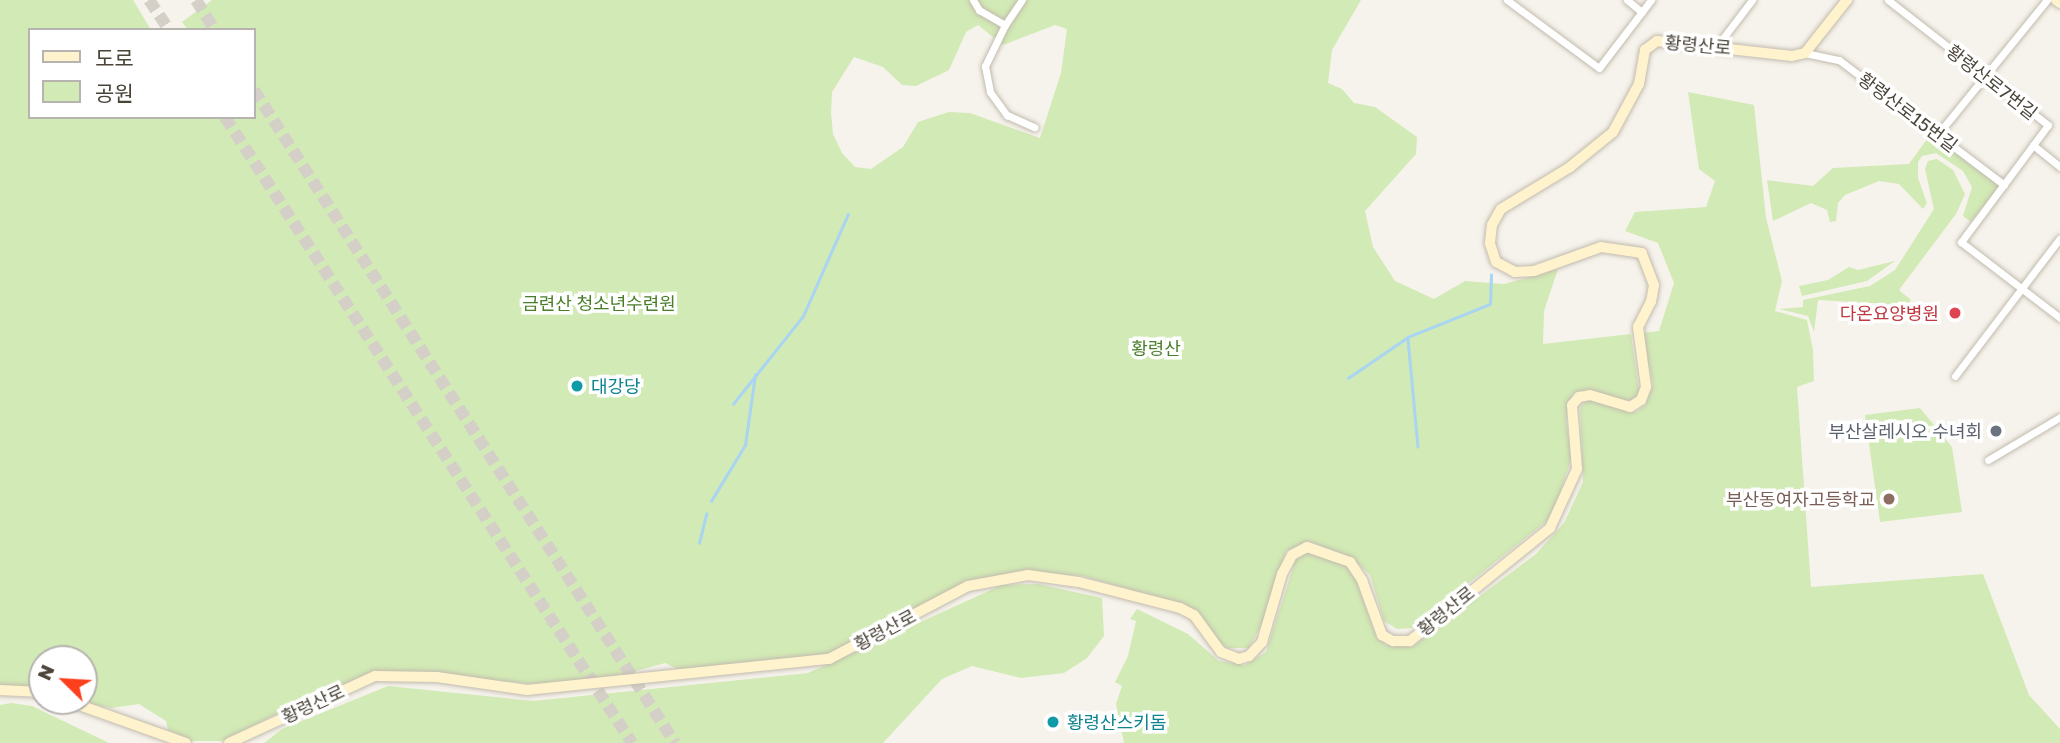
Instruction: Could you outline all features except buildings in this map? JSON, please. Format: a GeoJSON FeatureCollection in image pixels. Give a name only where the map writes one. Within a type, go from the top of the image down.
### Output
{"type":"FeatureCollection","features":[{"type":"Feature","properties":{"kind":"street"},"geometry":{"type":"LineString","coordinates":[[973,0],[979,10],[1005,25]]}},
{"type":"Feature","properties":{"kind":"street"},"geometry":{"type":"LineString","coordinates":[[1022,0],[1005,25],[985,66],[990,92],[1007,115],[1034,127]]}},
{"type":"Feature","properties":{"kind":"street"},"geometry":{"type":"LineString","coordinates":[[1507,0],[1599,68],[1651,0]]}},
{"type":"Feature","properties":{"kind":"street"},"geometry":{"type":"LineString","coordinates":[[1627,0],[1642,12]]}},
{"type":"Feature","properties":{"kind":"street"},"geometry":{"type":"LineString","coordinates":[[1717,46],[1752,0]]}},
{"type":"Feature","properties":{"kind":"street"},"geometry":{"type":"LineString","coordinates":[[1805,53],[1847,0]]}},
{"type":"Feature","properties":{"kind":"street","name":"황령산로7번길"},"geometry":{"type":"LineString","coordinates":[[1888,0],[2048,125],[1961,242],[2021,289]]}},
{"type":"Feature","properties":{"kind":"street"},"geometry":{"type":"LineString","coordinates":[[1938,134],[2047,0]]}},
{"type":"Feature","properties":{"kind":"street","name":"황령산로"},"geometry":{"type":"LineString","coordinates":[[229,743],[375,676],[437,677],[527,690],[829,659],[968,586],[1028,575],[1079,582],[1180,608],[1194,615],[1221,652],[1239,659],[1249,656],[1262,642],[1282,574],[1292,555],[1307,547],[1350,562],[1362,580],[1382,635],[1393,641],[1409,641],[1550,528],[1577,469],[1572,405],[1579,397],[1590,395],[1630,407],[1641,400],[1646,387],[1638,327],[1651,302],[1654,285],[1642,253],[1601,247],[1534,271],[1515,272],[1496,262],[1490,243],[1492,225],[1501,209],[1570,167],[1613,132],[1639,84],[1645,50],[1657,41],[1792,56],[1805,53]]}},
{"type":"Feature","properties":{"kind":"street","name":"황령산로15번길"},"geometry":{"type":"LineString","coordinates":[[1805,53],[1839,60],[2004,185]]}},
{"type":"Feature","properties":{"kind":"street"},"geometry":{"type":"LineString","coordinates":[[2033,145],[2060,167]]}},
{"type":"Feature","properties":{"kind":"street"},"geometry":{"type":"LineString","coordinates":[[1955,376],[2060,238]]}},
{"type":"Feature","properties":{"kind":"street"},"geometry":{"type":"LineString","coordinates":[[2021,289],[2060,318]]}},
{"type":"Feature","properties":{"kind":"street"},"geometry":{"type":"LineString","coordinates":[[1988,460],[2060,417]]}},
{"type":"Feature","properties":{"kind":"street"},"geometry":{"type":"LineString","coordinates":[[0,690],[28,691]]}},
{"type":"Feature","properties":{"kind":"street"},"geometry":{"type":"LineString","coordinates":[[98,712],[186,743]]}},
{"type":"Feature","properties":{"kind":"green space","name":"황령산"},"geometry":{"type":"Polygon","coordinates":[[[0,0],[133,0],[150,28],[28,28],[28,119],[256,119],[256,28],[186,28],[182,22],[212,0],[1361,0],[1332,50],[1328,83],[1342,89],[1354,103],[1375,107],[1417,137],[1416,154],[1365,211],[1373,247],[1395,281],[1434,299],[1465,281],[1504,284],[1558,269],[1544,311],[1543,344],[1631,334],[1639,391],[1634,399],[1625,401],[1585,391],[1573,393],[1566,420],[1572,457],[1552,517],[1412,628],[1397,629],[1384,621],[1370,575],[1355,561],[1309,541],[1286,551],[1265,618],[1249,648],[1228,648],[1219,642],[1202,616],[1187,606],[1083,576],[1025,571],[971,582],[829,655],[684,672],[665,663],[603,680],[533,684],[394,672],[293,706],[222,741],[192,741],[168,730],[166,721],[139,704],[111,708],[98,705],[98,645],[28,645],[28,689],[0,686],[0,0]],[[978,25],[966,32],[949,70],[916,86],[902,85],[883,67],[854,57],[832,92],[833,134],[842,153],[855,167],[871,169],[903,147],[918,122],[949,112],[970,113],[1040,138],[1061,73],[1067,29],[1055,25],[1003,45],[978,25]]]}},
{"type":"Feature","properties":{"kind":"green space"},"geometry":{"type":"Polygon","coordinates":[[[1688,92],[1754,105],[1766,218],[1782,281],[1775,311],[1807,320],[1813,350],[1814,381],[1797,387],[1811,587],[1983,574],[2029,695],[2060,729],[2060,743],[1124,743],[1116,704],[1122,686],[1115,682],[1128,656],[1136,621],[1130,619],[1137,609],[1188,634],[1219,661],[1245,665],[1266,652],[1297,555],[1315,551],[1347,566],[1356,579],[1376,636],[1386,645],[1412,647],[1536,554],[1564,523],[1583,482],[1580,407],[1587,400],[1636,412],[1645,405],[1653,385],[1642,333],[1659,331],[1674,283],[1658,243],[1625,231],[1635,212],[1706,207],[1715,181],[1699,169],[1688,92]]]}},
{"type":"Feature","properties":{"kind":"green space"},"geometry":{"type":"Polygon","coordinates":[[[1932,132],[1997,181],[1998,189],[1971,222],[1963,216],[1972,187],[1963,171],[1936,153],[1922,156],[1918,162],[1918,178],[1927,203],[1923,209],[1899,184],[1879,181],[1845,195],[1838,203],[1836,221],[1830,222],[1827,210],[1811,203],[1773,221],[1767,180],[1813,186],[1833,168],[1909,164],[1932,132]]]}},
{"type":"Feature","properties":{"kind":"green space"},"geometry":{"type":"Polygon","coordinates":[[[1937,159],[1953,170],[1965,194],[1956,214],[1899,290],[1911,300],[1907,305],[1818,300],[1814,332],[1808,316],[1779,309],[1803,307],[1803,300],[1870,286],[1895,270],[1934,209],[1925,169],[1928,161],[1937,159]]]}},
{"type":"Feature","properties":{"kind":"green space"},"geometry":{"type":"Polygon","coordinates":[[[1895,261],[1867,281],[1802,296],[1799,286],[1828,280],[1849,267],[1858,270],[1895,261]]]}},
{"type":"Feature","properties":{"kind":"green space"},"geometry":{"type":"Polygon","coordinates":[[[1920,408],[1952,447],[1962,512],[1880,522],[1865,415],[1920,408]]]}},
{"type":"Feature","properties":{"kind":"green space"},"geometry":{"type":"Polygon","coordinates":[[[1038,584],[1102,598],[1104,636],[1087,658],[1064,673],[1021,678],[972,666],[942,679],[883,743],[264,743],[282,729],[388,686],[533,701],[808,673],[1002,585],[1038,584]]]}},
{"type":"Feature","properties":{"kind":"green space"},"geometry":{"type":"Polygon","coordinates":[[[11,703],[28,705],[28,715],[51,715],[109,743],[0,743],[0,705],[11,703]]]}},
{"type":"Feature","properties":{"kind":"waterway"},"geometry":{"type":"LineString","coordinates":[[733,404],[803,316],[848,214]]}},
{"type":"Feature","properties":{"kind":"waterway"},"geometry":{"type":"LineString","coordinates":[[1348,378],[1408,337],[1490,304],[1491,275]]}},
{"type":"Feature","properties":{"kind":"waterway"},"geometry":{"type":"LineString","coordinates":[[1408,339],[1418,447]]}},
{"type":"Feature","properties":{"kind":"waterway"},"geometry":{"type":"LineString","coordinates":[[711,501],[745,445],[755,375]]}},
{"type":"Feature","properties":{"kind":"waterway"},"geometry":{"type":"LineString","coordinates":[[699,543],[706,514]]}},
{"type":"Feature","properties":{"kind":"tunnel"},"geometry":{"type":"LineString","coordinates":[[149,0],[168,28]]}},
{"type":"Feature","properties":{"kind":"tunnel"},"geometry":{"type":"LineString","coordinates":[[196,0],[214,28]]}},
{"type":"Feature","properties":{"kind":"tunnel"},"geometry":{"type":"LineString","coordinates":[[256,93],[675,743]]}},
{"type":"Feature","properties":{"kind":"tunnel"},"geometry":{"type":"LineString","coordinates":[[226,119],[632,743]]}},
{"type":"Feature","properties":{"kind":"place","name":"다온요양병원"},"geometry":{"type":"Point","coordinates":[1955,313]}},
{"type":"Feature","properties":{"kind":"place","name":"대강당"},"geometry":{"type":"Point","coordinates":[577,386]}},
{"type":"Feature","properties":{"kind":"place","name":"부산살레시오 수녀회"},"geometry":{"type":"Point","coordinates":[1996,431]}},
{"type":"Feature","properties":{"kind":"place","name":"부산동여자고등학교"},"geometry":{"type":"Point","coordinates":[1889,499]}},
{"type":"Feature","properties":{"kind":"place","name":"황령산스키돔"},"geometry":{"type":"Point","coordinates":[1053,722]}},
{"type":"Feature","properties":{"kind":"park label","name":"금련산 청소년수련원"},"geometry":{"type":"Point","coordinates":[599,303]}}]}
